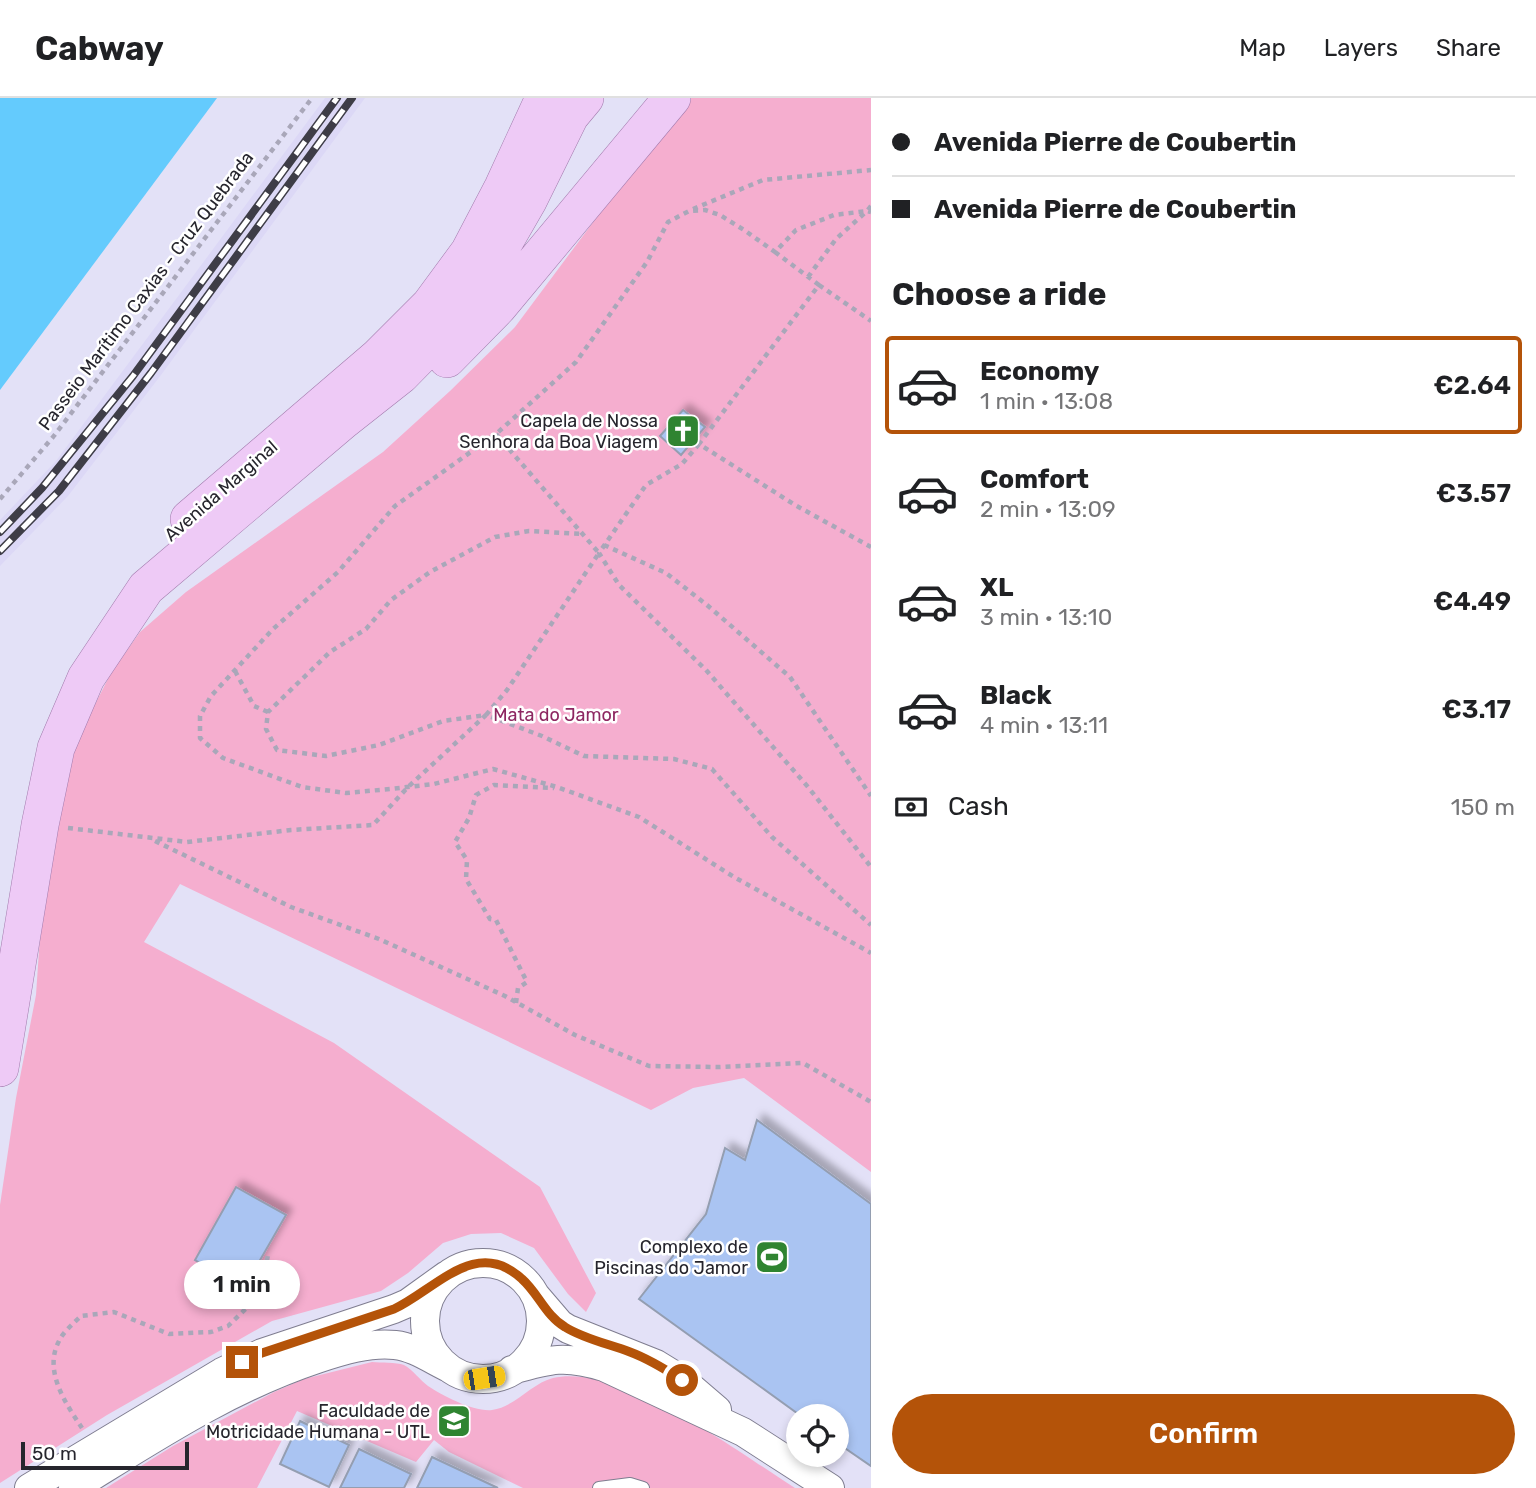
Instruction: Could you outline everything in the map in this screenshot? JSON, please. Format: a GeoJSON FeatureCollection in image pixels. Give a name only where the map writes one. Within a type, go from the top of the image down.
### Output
{"type":"FeatureCollection","features":[{"type":"Feature","properties":{"kind":"main road","name":"Avenida Marginal"},"geometry":{"type":"LineString","coordinates":[[0,1068],[10,926],[30,822],[33,757],[58,688],[100,611],[156,547],[378,357],[430,305],[469,252],[503,187],[544,98]]}},
{"type":"Feature","properties":{"kind":"main road","name":"Avenida Marginal"},"geometry":{"type":"LineString","coordinates":[[30,822],[56,748],[86,678],[146,588],[401,375],[451,324],[483,279],[528,201],[570,116],[585,98]]}},
{"type":"Feature","properties":{"kind":"main road","name":"Avenida Marginal"},"geometry":{"type":"LineString","coordinates":[[146,588],[304,481],[373,426],[452,355],[498,307],[672,98]]}},
{"type":"Feature","properties":{"kind":"street"},"geometry":{"type":"LineString","coordinates":[[29,1488],[222,1372],[262,1353],[408,1303],[447,1275],[473,1264],[494,1264],[514,1272],[525,1281],[546,1310],[568,1329],[656,1364],[682,1380],[743,1433]]}},
{"type":"Feature","properties":{"kind":"street"},"geometry":{"type":"LineString","coordinates":[[447,1275],[430,1298],[425,1312],[425,1326],[432,1349],[449,1368]]}},
{"type":"Feature","properties":{"kind":"street"},"geometry":{"type":"LineString","coordinates":[[512,1370],[524,1361],[538,1336],[540,1314],[533,1293]]}},
{"type":"Feature","properties":{"kind":"street"},"geometry":{"type":"LineString","coordinates":[[73,1488],[216,1401],[284,1370],[358,1348],[395,1345],[412,1350],[460,1374],[484,1378],[499,1376],[546,1360],[581,1360],[635,1380],[743,1433],[830,1488]]}},
{"type":"Feature","properties":{"kind":"lane"},"geometry":{"type":"LineString","coordinates":[[599,1488],[612,1484],[630,1484],[643,1488]]}},
{"type":"Feature","properties":{"kind":"path","name":"Passeio Marítimo Caxias - Cruz Quebrada"},"geometry":{"type":"LineString","coordinates":[[0,499],[53,437],[312,98]]}},
{"type":"Feature","properties":{"kind":"path"},"geometry":{"type":"LineString","coordinates":[[871,170],[763,180],[668,222],[647,262],[576,362],[496,434],[395,506],[338,572],[273,629],[211,696],[200,716],[200,738],[223,758],[302,787],[346,793],[434,784],[493,769],[562,789],[639,817],[734,877],[871,954]]}},
{"type":"Feature","properties":{"kind":"path"},"geometry":{"type":"LineString","coordinates":[[689,211],[705,210],[720,215],[871,321]]}},
{"type":"Feature","properties":{"kind":"path"},"geometry":{"type":"LineString","coordinates":[[775,252],[796,230],[834,215],[870,210]]}},
{"type":"Feature","properties":{"kind":"path"},"geometry":{"type":"LineString","coordinates":[[808,277],[836,239],[870,210]]}},
{"type":"Feature","properties":{"kind":"path"},"geometry":{"type":"LineString","coordinates":[[30,822],[187,842],[291,830],[373,825],[408,787],[486,715],[507,690],[646,485],[682,464],[818,285]]}},
{"type":"Feature","properties":{"kind":"path"},"geometry":{"type":"LineString","coordinates":[[496,434],[599,552],[619,585],[706,670],[808,787],[871,867]]}},
{"type":"Feature","properties":{"kind":"path"},"geometry":{"type":"LineString","coordinates":[[699,444],[795,505],[871,547]]}},
{"type":"Feature","properties":{"kind":"path"},"geometry":{"type":"LineString","coordinates":[[583,534],[529,531],[495,537],[440,567],[391,600],[366,629],[330,652],[268,712],[266,729],[277,750],[326,756],[379,745],[443,721],[486,715],[542,736],[584,756],[674,758],[712,769],[772,837],[871,925]]}},
{"type":"Feature","properties":{"kind":"path"},"geometry":{"type":"LineString","coordinates":[[604,545],[666,573],[708,605],[790,677],[871,796]]}},
{"type":"Feature","properties":{"kind":"path"},"geometry":{"type":"LineString","coordinates":[[235,671],[254,706],[268,712]]}},
{"type":"Feature","properties":{"kind":"path"},"geometry":{"type":"LineString","coordinates":[[516,1003],[518,988],[527,982],[496,920],[490,919],[466,879],[467,860],[455,842],[470,818],[477,795],[494,785],[562,789]]}},
{"type":"Feature","properties":{"kind":"path"},"geometry":{"type":"LineString","coordinates":[[151,839],[291,907],[379,939],[516,1003],[575,1035],[649,1066],[719,1067],[803,1063],[871,1102]]}},
{"type":"Feature","properties":{"kind":"path"},"geometry":{"type":"LineString","coordinates":[[94,1448],[57,1387],[53,1368],[58,1341],[81,1316],[114,1312],[169,1334],[211,1332],[228,1326],[260,1295],[268,1255]]}},
{"type":"Feature","properties":{"kind":"shaded area"},"geometry":{"type":"Polygon","coordinates":[[[325,98],[365,98],[161,375],[68,496],[0,566],[0,520],[56,461],[325,98]]]}},
{"type":"Feature","properties":{"kind":"green space","name":"Mata do Jamor"},"geometry":{"type":"Polygon","coordinates":[[[689,98],[871,98],[871,1172],[744,1078],[693,1088],[651,1110],[180,884],[144,942],[334,1043],[540,1187],[596,1293],[586,1312],[568,1294],[534,1248],[501,1233],[471,1234],[443,1243],[408,1273],[381,1291],[272,1321],[107,1415],[0,1483],[0,1205],[16,1098],[36,995],[47,832],[70,753],[111,673],[140,632],[186,592],[383,452],[450,391],[515,327],[689,98]]]}},
{"type":"Feature","properties":{"kind":"green space","name":"Faculdade de Motricidade Humana - UTL"},"geometry":{"type":"Polygon","coordinates":[[[372,1362],[404,1365],[428,1386],[442,1394],[468,1406],[485,1410],[500,1408],[553,1378],[580,1377],[611,1384],[678,1414],[795,1488],[523,1488],[449,1452],[434,1440],[416,1462],[297,1411],[257,1488],[106,1488],[173,1446],[274,1392],[304,1379],[372,1362]]]}},
{"type":"Feature","properties":{"kind":"water"},"geometry":{"type":"Polygon","coordinates":[[[0,98],[217,98],[0,390],[0,98]]]}},
{"type":"Feature","properties":{"kind":"building","name":"Capela de Nossa Senhora da Boa Viagem"},"geometry":{"type":"Polygon","coordinates":[[[683,410],[705,427],[681,455],[660,436],[683,410]]]}},
{"type":"Feature","properties":{"kind":"building","name":"Complexo de Piscinas do Jamor"},"geometry":{"type":"Polygon","coordinates":[[[757,1120],[871,1204],[871,1466],[849,1451],[849,1404],[786,1405],[639,1299],[706,1214],[725,1148],[745,1160],[757,1120]]]}},
{"type":"Feature","properties":{"kind":"building"},"geometry":{"type":"Polygon","coordinates":[[[236,1187],[286,1215],[244,1288],[195,1260],[236,1187]]]}},
{"type":"Feature","properties":{"kind":"building"},"geometry":{"type":"Polygon","coordinates":[[[300,1421],[349,1445],[329,1487],[280,1464],[300,1421]]]}},
{"type":"Feature","properties":{"kind":"building"},"geometry":{"type":"Polygon","coordinates":[[[359,1449],[411,1474],[404,1488],[340,1488],[359,1449]]]}},
{"type":"Feature","properties":{"kind":"building"},"geometry":{"type":"Polygon","coordinates":[[[432,1457],[498,1488],[417,1488],[432,1457]]]}},
{"type":"Feature","properties":{"kind":"railway"},"geometry":{"type":"LineString","coordinates":[[0,532],[42,488],[133,376],[337,98]]}},
{"type":"Feature","properties":{"kind":"railway"},"geometry":{"type":"LineString","coordinates":[[0,551],[59,491],[151,373],[352,98]]}},
{"type":"Feature","properties":{"kind":"place","name":"Capela de Nossa Senhora da Boa Viagem"},"geometry":{"type":"Point","coordinates":[683,431]}},
{"type":"Feature","properties":{"kind":"place","name":"Complexo de Piscinas do Jamor"},"geometry":{"type":"Point","coordinates":[772,1257]}},
{"type":"Feature","properties":{"kind":"place","name":"Faculdade de Motricidade Humana - UTL"},"geometry":{"type":"Point","coordinates":[454,1421]}},
{"type":"Feature","properties":{"kind":"route"},"geometry":{"type":"LineString","coordinates":[[242,1362],[394,1309],[408,1303],[459,1268],[487,1263],[514,1272],[525,1281],[559,1324],[588,1338],[632,1353],[682,1380]]}}]}
